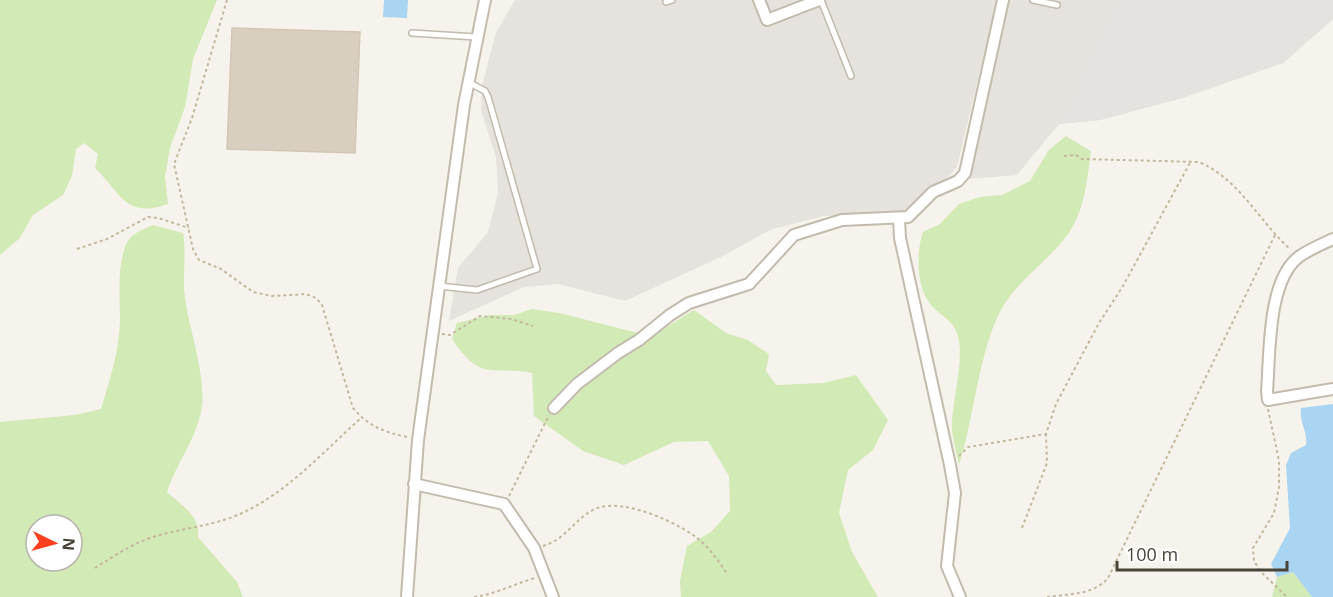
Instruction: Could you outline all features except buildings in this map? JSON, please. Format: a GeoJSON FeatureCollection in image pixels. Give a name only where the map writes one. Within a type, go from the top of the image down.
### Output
{"type":"FeatureCollection","features":[{"type":"Feature","properties":{"kind":"street"},"geometry":{"type":"LineString","coordinates":[[407,597],[418,440],[468,82],[485,0]]}},
{"type":"Feature","properties":{"kind":"street"},"geometry":{"type":"LineString","coordinates":[[759,0],[767,20],[820,0]]}},
{"type":"Feature","properties":{"kind":"street"},"geometry":{"type":"LineString","coordinates":[[554,408],[577,384],[670,315],[689,303],[749,284],[794,235],[842,220],[899,219],[914,214],[933,192],[958,182],[965,173],[1003,0]]}},
{"type":"Feature","properties":{"kind":"street"},"geometry":{"type":"LineString","coordinates":[[899,219],[900,238],[955,493],[947,566],[960,597]]}},
{"type":"Feature","properties":{"kind":"street"},"geometry":{"type":"LineString","coordinates":[[1333,239],[1299,257],[1283,277],[1277,299],[1268,400],[1333,389]]}},
{"type":"Feature","properties":{"kind":"street"},"geometry":{"type":"LineString","coordinates":[[414,484],[504,504],[534,548],[553,597]]}},
{"type":"Feature","properties":{"kind":"lane"},"geometry":{"type":"LineString","coordinates":[[820,0],[851,76]]}},
{"type":"Feature","properties":{"kind":"lane"},"geometry":{"type":"LineString","coordinates":[[1034,0],[1057,5]]}},
{"type":"Feature","properties":{"kind":"lane"},"geometry":{"type":"LineString","coordinates":[[412,33],[476,37]]}},
{"type":"Feature","properties":{"kind":"lane"},"geometry":{"type":"LineString","coordinates":[[439,286],[477,290],[537,269],[488,97],[485,91],[468,82]]}},
{"type":"Feature","properties":{"kind":"path"},"geometry":{"type":"LineString","coordinates":[[227,0],[192,118],[174,164],[193,249],[199,260],[221,269],[252,292],[272,296],[306,294],[316,298],[322,305],[353,408],[361,418],[380,431],[418,440]]}},
{"type":"Feature","properties":{"kind":"path"},"geometry":{"type":"LineString","coordinates":[[1064,156],[1076,155],[1082,159],[1191,161],[1215,169],[1234,184],[1275,235],[1299,257]]}},
{"type":"Feature","properties":{"kind":"path"},"geometry":{"type":"LineString","coordinates":[[1022,528],[1047,463],[1046,434],[1056,404],[1099,322],[1123,286],[1191,161]]}},
{"type":"Feature","properties":{"kind":"path"},"geometry":{"type":"LineString","coordinates":[[77,249],[107,238],[148,217],[189,228]]}},
{"type":"Feature","properties":{"kind":"path"},"geometry":{"type":"LineString","coordinates":[[1047,597],[1094,589],[1100,587],[1108,578],[1275,235]]}},
{"type":"Feature","properties":{"kind":"path"},"geometry":{"type":"LineString","coordinates":[[433,332],[450,335],[480,316],[511,319],[533,326]]}},
{"type":"Feature","properties":{"kind":"path"},"geometry":{"type":"LineString","coordinates":[[1268,400],[1268,414],[1279,461],[1279,487],[1274,513],[1253,548],[1254,561],[1261,572],[1287,597]]}},
{"type":"Feature","properties":{"kind":"path"},"geometry":{"type":"LineString","coordinates":[[504,504],[541,427],[554,408]]}},
{"type":"Feature","properties":{"kind":"path"},"geometry":{"type":"LineString","coordinates":[[95,568],[131,545],[208,526],[241,513],[299,477],[361,418]]}},
{"type":"Feature","properties":{"kind":"path"},"geometry":{"type":"LineString","coordinates":[[950,465],[968,447],[1046,434]]}},
{"type":"Feature","properties":{"kind":"path"},"geometry":{"type":"LineString","coordinates":[[534,548],[552,543],[567,534],[596,508],[620,507],[668,519],[705,544],[728,575]]}},
{"type":"Feature","properties":{"kind":"path"},"geometry":{"type":"LineString","coordinates":[[474,597],[499,592],[517,583],[546,576]]}},
{"type":"Feature","properties":{"kind":"shaded area"},"geometry":{"type":"Polygon","coordinates":[[[515,0],[997,0],[957,167],[945,180],[930,188],[911,212],[823,216],[770,230],[723,256],[625,301],[558,284],[524,287],[449,321],[458,268],[488,232],[498,193],[496,157],[481,111],[482,86],[496,32],[515,0]]]}},
{"type":"Feature","properties":{"kind":"shaded area"},"geometry":{"type":"Polygon","coordinates":[[[1009,0],[1333,0],[1333,19],[1283,63],[1182,98],[1100,120],[1059,124],[1017,175],[968,179],[1009,0]]]}},
{"type":"Feature","properties":{"kind":"shaded area"},"geometry":{"type":"Polygon","coordinates":[[[1114,0],[1333,0],[1333,19],[1283,63],[1182,98],[1100,120],[1058,124],[1114,0]]]}},
{"type":"Feature","properties":{"kind":"green space"},"geometry":{"type":"Polygon","coordinates":[[[0,0],[217,0],[193,59],[185,107],[170,148],[165,177],[168,204],[154,208],[142,208],[126,201],[95,168],[98,154],[84,143],[76,149],[72,176],[63,195],[33,215],[20,238],[0,255],[0,0]]]}},
{"type":"Feature","properties":{"kind":"green space"},"geometry":{"type":"Polygon","coordinates":[[[1066,136],[1091,151],[1082,205],[1068,234],[1015,289],[993,326],[959,465],[952,418],[959,367],[959,343],[955,328],[932,306],[920,281],[919,249],[923,232],[940,224],[959,204],[980,197],[1002,195],[1030,181],[1049,150],[1066,136]]]}},
{"type":"Feature","properties":{"kind":"green space"},"geometry":{"type":"Polygon","coordinates":[[[153,225],[183,233],[185,298],[197,355],[202,400],[198,423],[167,492],[193,517],[198,537],[237,582],[243,597],[0,597],[0,422],[75,415],[101,409],[118,343],[122,256],[127,243],[136,233],[153,225]]]}},
{"type":"Feature","properties":{"kind":"green space"},"geometry":{"type":"Polygon","coordinates":[[[532,309],[559,313],[646,335],[663,329],[694,310],[726,333],[748,340],[769,354],[766,371],[776,385],[823,383],[856,375],[888,420],[873,450],[848,470],[839,513],[852,552],[878,597],[681,597],[680,581],[687,546],[711,532],[730,511],[729,476],[708,441],[674,442],[624,465],[583,451],[534,416],[532,373],[487,370],[479,367],[462,353],[452,339],[457,323],[490,315],[514,315],[532,309]]]}},
{"type":"Feature","properties":{"kind":"green space"},"geometry":{"type":"Polygon","coordinates":[[[1293,572],[1312,597],[1272,597],[1277,577],[1293,572]]]}},
{"type":"Feature","properties":{"kind":"water"},"geometry":{"type":"Polygon","coordinates":[[[384,0],[408,0],[407,18],[383,17],[384,0]]]}},
{"type":"Feature","properties":{"kind":"water"},"geometry":{"type":"Polygon","coordinates":[[[1333,404],[1333,597],[1312,597],[1293,572],[1277,577],[1271,564],[1290,528],[1286,465],[1291,453],[1306,445],[1301,408],[1333,404]]]}}]}
